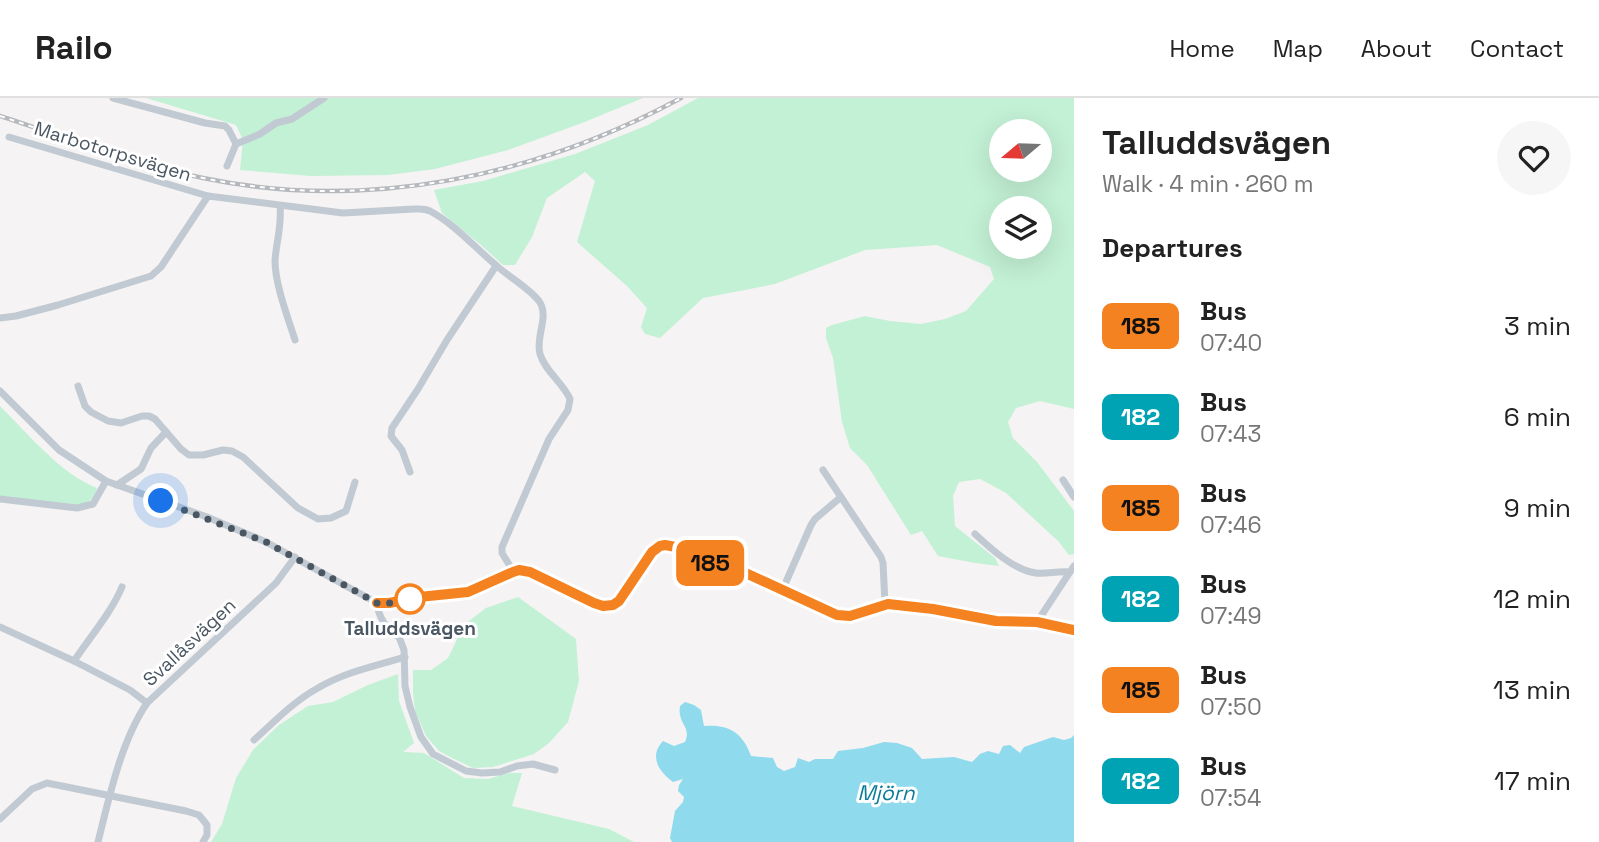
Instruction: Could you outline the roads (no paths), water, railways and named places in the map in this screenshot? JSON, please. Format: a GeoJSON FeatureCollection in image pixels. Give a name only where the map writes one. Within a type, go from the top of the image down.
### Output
{"type":"FeatureCollection","features":[{"type":"Feature","properties":{"kind":"street"},"geometry":{"type":"LineString","coordinates":[[113,98],[226,127],[236,144]]}},
{"type":"Feature","properties":{"kind":"street"},"geometry":{"type":"LineString","coordinates":[[227,166],[236,144],[260,134],[276,123],[292,119],[324,98]]}},
{"type":"Feature","properties":{"kind":"street","name":"Marbotorpsvägen"},"geometry":{"type":"LineString","coordinates":[[9,136],[208,196],[343,213],[424,209],[453,227],[540,302],[543,316],[539,346],[541,356],[570,399],[568,410],[549,439],[502,547],[502,553],[513,572]]}},
{"type":"Feature","properties":{"kind":"street","name":"Marbotorpsvägen"},"geometry":{"type":"LineString","coordinates":[[0,318],[58,305],[152,276],[161,267],[208,196]]}},
{"type":"Feature","properties":{"kind":"street"},"geometry":{"type":"LineString","coordinates":[[280,206],[276,270],[283,304],[295,340]]}},
{"type":"Feature","properties":{"kind":"street"},"geometry":{"type":"LineString","coordinates":[[410,472],[402,450],[391,436],[391,429],[496,266]]}},
{"type":"Feature","properties":{"kind":"street"},"geometry":{"type":"LineString","coordinates":[[78,386],[85,406],[108,421],[121,423],[149,416],[189,455],[223,450],[243,457],[298,508],[318,519],[331,518],[346,510],[355,482]]}},
{"type":"Feature","properties":{"kind":"street"},"geometry":{"type":"LineString","coordinates":[[0,391],[59,450],[106,481],[266,542],[377,603],[468,592],[519,570],[530,572],[594,603],[613,605],[623,596],[652,552],[665,545],[676,547],[715,565],[739,570],[842,617],[885,604],[933,609],[996,621],[1037,622],[1074,630]]}},
{"type":"Feature","properties":{"kind":"street"},"geometry":{"type":"LineString","coordinates":[[117,485],[141,469],[151,448],[166,432]]}},
{"type":"Feature","properties":{"kind":"street"},"geometry":{"type":"LineString","coordinates":[[823,470],[881,557],[885,604]]}},
{"type":"Feature","properties":{"kind":"street"},"geometry":{"type":"LineString","coordinates":[[1063,480],[1074,497]]}},
{"type":"Feature","properties":{"kind":"street"},"geometry":{"type":"LineString","coordinates":[[0,499],[77,508],[93,504],[106,481]]}},
{"type":"Feature","properties":{"kind":"street"},"geometry":{"type":"LineString","coordinates":[[782,591],[811,525],[841,497]]}},
{"type":"Feature","properties":{"kind":"street"},"geometry":{"type":"LineString","coordinates":[[975,534],[993,551],[1032,573],[1072,569]]}},
{"type":"Feature","properties":{"kind":"street","name":"Svallåsvägen"},"geometry":{"type":"LineString","coordinates":[[98,842],[121,758],[146,702],[276,583],[295,557]]}},
{"type":"Feature","properties":{"kind":"street"},"geometry":{"type":"LineString","coordinates":[[1037,622],[1072,569]]}},
{"type":"Feature","properties":{"kind":"street"},"geometry":{"type":"LineString","coordinates":[[74,661],[99,623],[114,606],[122,587]]}},
{"type":"Feature","properties":{"kind":"street"},"geometry":{"type":"LineString","coordinates":[[377,603],[377,610],[399,637],[404,650],[405,686],[410,707],[421,737],[433,754],[466,771],[482,774],[533,764],[555,770]]}},
{"type":"Feature","properties":{"kind":"street"},"geometry":{"type":"LineString","coordinates":[[0,627],[74,661],[130,690],[146,702]]}},
{"type":"Feature","properties":{"kind":"street"},"geometry":{"type":"LineString","coordinates":[[254,740],[281,715],[316,689],[353,672],[405,657]]}},
{"type":"Feature","properties":{"kind":"street"},"geometry":{"type":"LineString","coordinates":[[0,819],[32,789],[47,783],[199,815],[207,825],[207,835],[203,842]]}},
{"type":"Feature","properties":{"kind":"water","name":"Mjörn"},"geometry":{"type":"Polygon","coordinates":[[[685,702],[701,710],[704,726],[721,727],[734,732],[744,741],[751,756],[773,758],[777,767],[784,771],[795,767],[798,758],[809,762],[815,759],[833,759],[838,751],[884,742],[912,748],[922,759],[954,757],[972,762],[988,751],[999,754],[1003,746],[1010,745],[1020,753],[1024,747],[1053,737],[1064,740],[1074,735],[1074,842],[672,842],[670,838],[675,811],[684,797],[678,791],[683,779],[673,782],[660,768],[656,758],[663,741],[674,746],[685,742],[687,732],[680,717],[680,706],[685,702]]]}},
{"type":"Feature","properties":{"kind":"railway"},"geometry":{"type":"LineString","coordinates":[[0,116],[152,166],[203,178],[265,188],[326,191],[388,188],[449,180],[509,167],[568,149],[625,126],[681,98]]}},
{"type":"Feature","properties":{"kind":"place","name":"Talluddsvägen"},"geometry":{"type":"Point","coordinates":[410,599]}}]}
